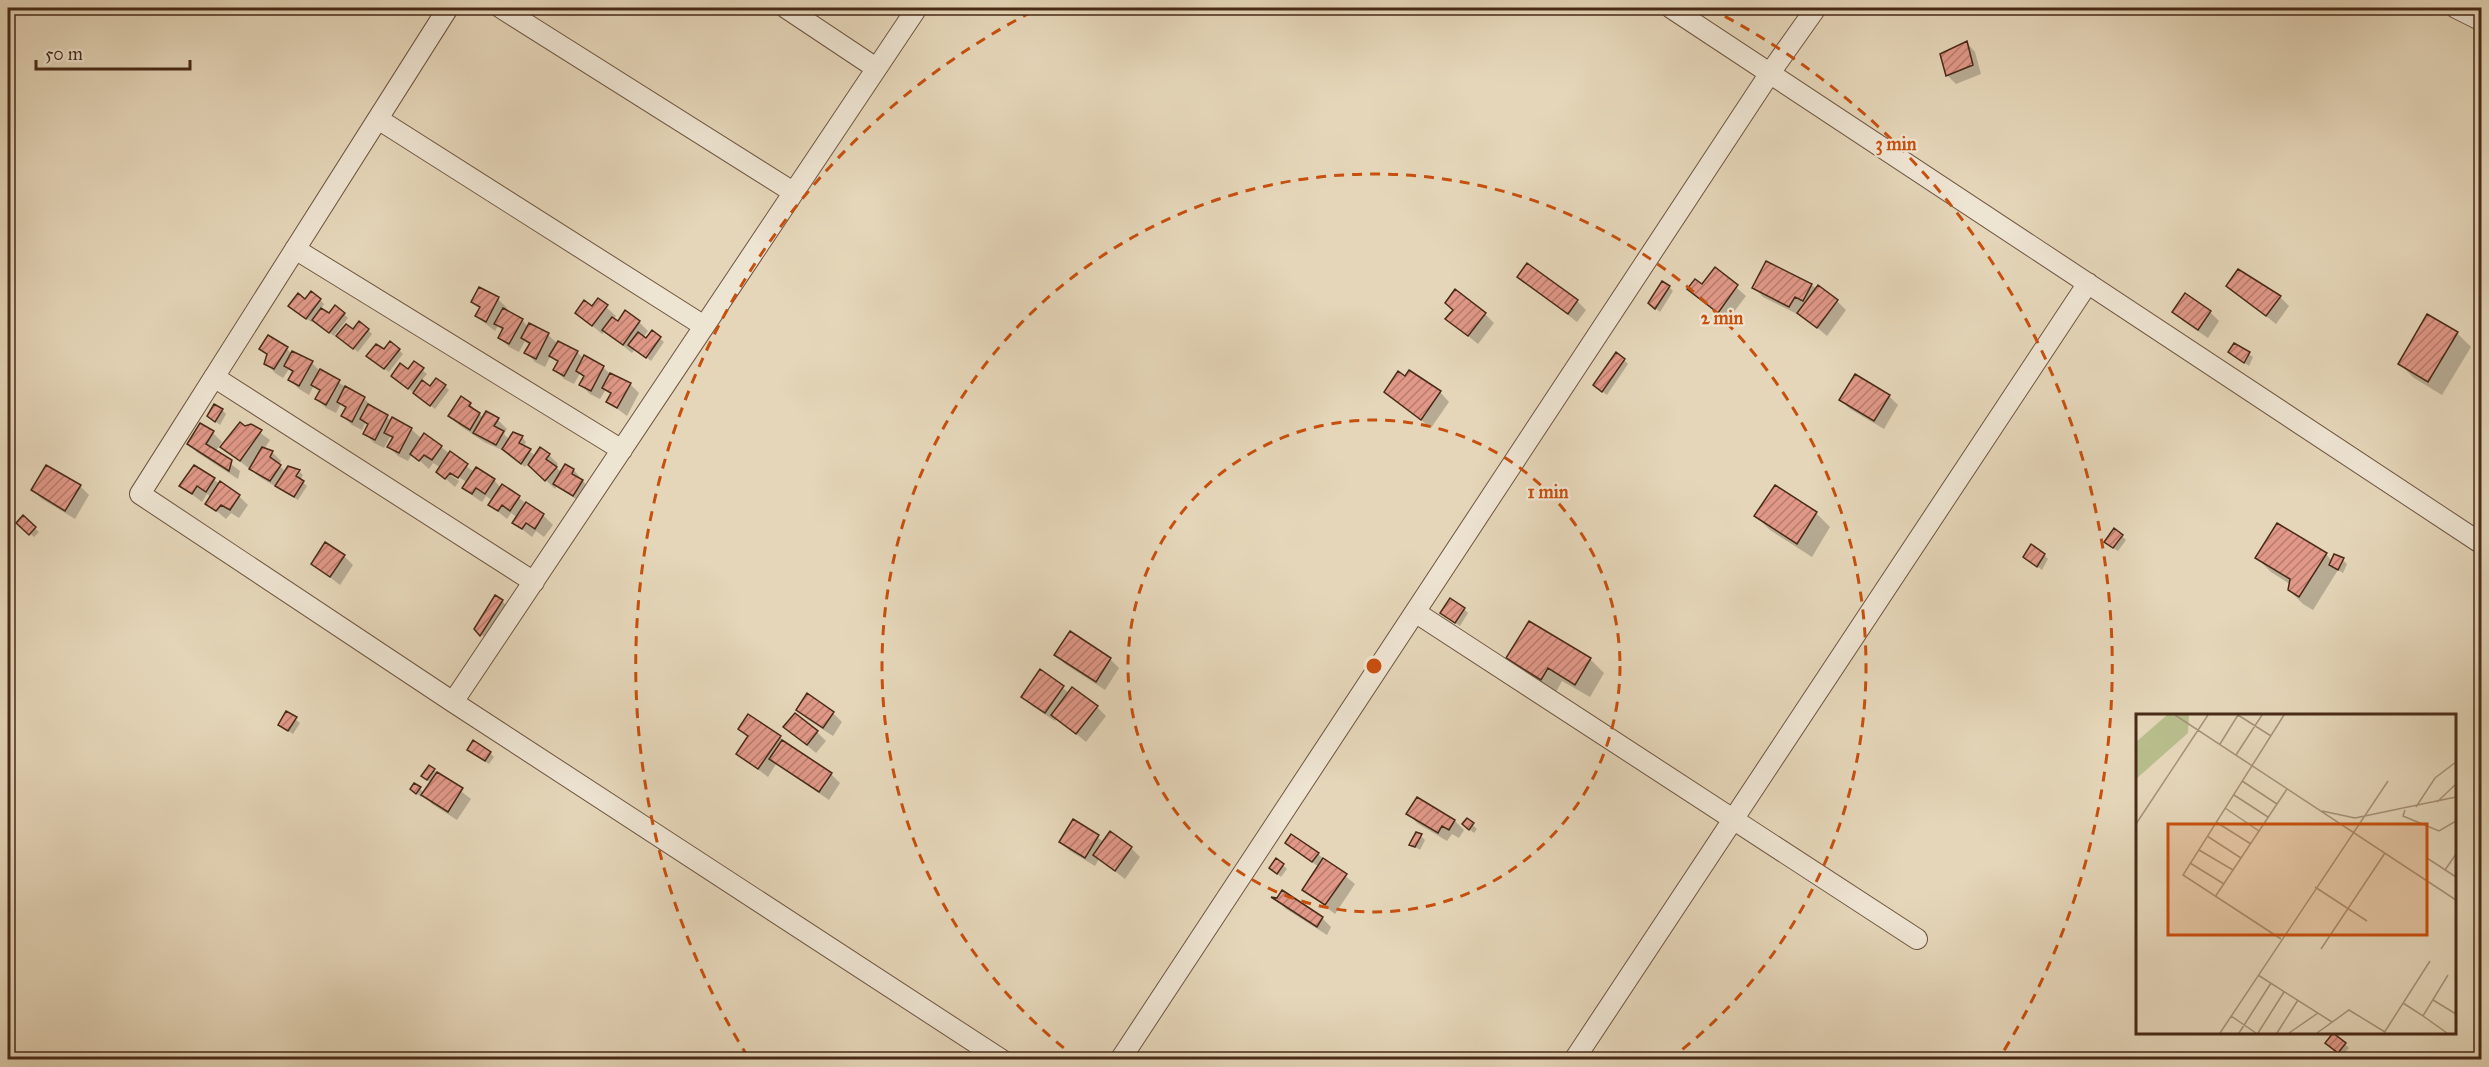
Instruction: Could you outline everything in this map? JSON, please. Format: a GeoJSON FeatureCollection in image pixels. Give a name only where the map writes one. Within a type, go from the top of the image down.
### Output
{"type":"FeatureCollection","features":[{"type":"Feature","properties":{"kind":"street"},"geometry":{"type":"LineString","coordinates":[[448,8],[140,494],[453,702],[1002,1059]]}},
{"type":"Feature","properties":{"kind":"street"},"geometry":{"type":"LineString","coordinates":[[501,8],[793,192]]}},
{"type":"Feature","properties":{"kind":"street"},"geometry":{"type":"LineString","coordinates":[[786,8],[876,68]]}},
{"type":"Feature","properties":{"kind":"street"},"geometry":{"type":"LineString","coordinates":[[453,702],[917,8]]}},
{"type":"Feature","properties":{"kind":"street"},"geometry":{"type":"LineString","coordinates":[[1671,8],[2481,544]]}},
{"type":"Feature","properties":{"kind":"street"},"geometry":{"type":"LineString","coordinates":[[1120,1059],[1770,73],[1816,8]]}},
{"type":"Feature","properties":{"kind":"street"},"geometry":{"type":"LineString","coordinates":[[2456,8],[2481,21]]}},
{"type":"Feature","properties":{"kind":"street"},"geometry":{"type":"LineString","coordinates":[[378,119],[704,326]]}},
{"type":"Feature","properties":{"kind":"street"},"geometry":{"type":"LineString","coordinates":[[295,249],[622,450]]}},
{"type":"Feature","properties":{"kind":"street"},"geometry":{"type":"LineString","coordinates":[[1574,1059],[2088,283]]}},
{"type":"Feature","properties":{"kind":"street"},"geometry":{"type":"LineString","coordinates":[[214,377],[534,582]]}},
{"type":"Feature","properties":{"kind":"street"},"geometry":{"type":"LineString","coordinates":[[1414,612],[1917,939]]}},
{"type":"Feature","properties":{"kind":"building"},"geometry":{"type":"Polygon","coordinates":[[[1967,41],[1973,65],[1946,76],[1940,54],[1967,41]]]}},
{"type":"Feature","properties":{"kind":"building"},"geometry":{"type":"Polygon","coordinates":[[[1766,261],[1812,284],[1803,301],[1795,297],[1789,307],[1752,288],[1766,261]]]}},
{"type":"Feature","properties":{"kind":"building"},"geometry":{"type":"Polygon","coordinates":[[[1527,263],[1578,300],[1568,314],[1517,277],[1527,263]]]}},
{"type":"Feature","properties":{"kind":"building"},"geometry":{"type":"Polygon","coordinates":[[[1715,267],[1738,285],[1718,313],[1687,289],[1695,279],[1702,284],[1715,267]]]}},
{"type":"Feature","properties":{"kind":"building"},"geometry":{"type":"Polygon","coordinates":[[[2238,269],[2281,296],[2266,316],[2226,286],[2238,269]]]}},
{"type":"Feature","properties":{"kind":"building"},"geometry":{"type":"Polygon","coordinates":[[[1662,281],[1670,286],[1655,309],[1648,303],[1662,281]]]}},
{"type":"Feature","properties":{"kind":"building"},"geometry":{"type":"Polygon","coordinates":[[[1818,285],[1838,300],[1817,328],[1797,313],[1818,285]]]}},
{"type":"Feature","properties":{"kind":"building"},"geometry":{"type":"Polygon","coordinates":[[[479,287],[499,297],[486,322],[475,316],[480,307],[471,302],[479,287]]]}},
{"type":"Feature","properties":{"kind":"building"},"geometry":{"type":"Polygon","coordinates":[[[1455,289],[1486,313],[1468,336],[1445,319],[1453,310],[1445,303],[1455,289]]]}},
{"type":"Feature","properties":{"kind":"building"},"geometry":{"type":"Polygon","coordinates":[[[311,291],[321,299],[306,319],[288,306],[298,293],[305,299],[311,291]]]}},
{"type":"Feature","properties":{"kind":"building"},"geometry":{"type":"Polygon","coordinates":[[[2185,293],[2211,311],[2198,330],[2172,312],[2185,293]]]}},
{"type":"Feature","properties":{"kind":"building"},"geometry":{"type":"Polygon","coordinates":[[[598,298],[608,305],[592,326],[575,313],[584,300],[592,306],[598,298]]]}},
{"type":"Feature","properties":{"kind":"building"},"geometry":{"type":"Polygon","coordinates":[[[335,305],[345,313],[329,333],[312,320],[321,308],[329,313],[335,305]]]}},
{"type":"Feature","properties":{"kind":"building"},"geometry":{"type":"Polygon","coordinates":[[[503,308],[523,319],[509,344],[498,338],[503,328],[494,324],[503,308]]]}},
{"type":"Feature","properties":{"kind":"building"},"geometry":{"type":"Polygon","coordinates":[[[625,310],[640,321],[623,345],[602,330],[612,317],[618,321],[625,310]]]}},
{"type":"Feature","properties":{"kind":"building"},"geometry":{"type":"Polygon","coordinates":[[[2427,314],[2458,332],[2428,382],[2398,364],[2427,314]]]}},
{"type":"Feature","properties":{"kind":"building"},"geometry":{"type":"Polygon","coordinates":[[[359,321],[369,329],[353,349],[336,336],[346,324],[353,329],[359,321]]]}},
{"type":"Feature","properties":{"kind":"building"},"geometry":{"type":"Polygon","coordinates":[[[529,323],[549,333],[536,359],[524,353],[530,343],[521,338],[529,323]]]}},
{"type":"Feature","properties":{"kind":"building"},"geometry":{"type":"Polygon","coordinates":[[[652,330],[661,337],[646,358],[628,345],[638,332],[646,338],[652,330]]]}},
{"type":"Feature","properties":{"kind":"building"},"geometry":{"type":"Polygon","coordinates":[[[268,335],[288,347],[274,369],[264,364],[267,354],[259,349],[268,335]]]}},
{"type":"Feature","properties":{"kind":"building"},"geometry":{"type":"Polygon","coordinates":[[[390,341],[400,349],[384,369],[366,356],[376,344],[384,349],[390,341]]]}},
{"type":"Feature","properties":{"kind":"building"},"geometry":{"type":"Polygon","coordinates":[[[558,341],[578,351],[564,376],[553,370],[558,361],[549,356],[558,341]]]}},
{"type":"Feature","properties":{"kind":"building"},"geometry":{"type":"Polygon","coordinates":[[[2234,343],[2250,352],[2244,363],[2228,352],[2234,343]]]}},
{"type":"Feature","properties":{"kind":"building"},"geometry":{"type":"Polygon","coordinates":[[[292,351],[313,361],[299,386],[288,380],[293,371],[284,366],[292,351]]]}},
{"type":"Feature","properties":{"kind":"building"},"geometry":{"type":"Polygon","coordinates":[[[1616,352],[1625,359],[1602,392],[1593,385],[1616,352]]]}},
{"type":"Feature","properties":{"kind":"building"},"geometry":{"type":"Polygon","coordinates":[[[584,355],[604,366],[591,391],[579,385],[584,376],[576,371],[584,355]]]}},
{"type":"Feature","properties":{"kind":"building"},"geometry":{"type":"Polygon","coordinates":[[[414,361],[424,368],[408,389],[391,376],[400,363],[408,369],[414,361]]]}},
{"type":"Feature","properties":{"kind":"building"},"geometry":{"type":"Polygon","coordinates":[[[320,369],[340,380],[326,405],[315,399],[320,390],[311,385],[320,369]]]}},
{"type":"Feature","properties":{"kind":"building"},"geometry":{"type":"Polygon","coordinates":[[[1409,370],[1441,391],[1421,420],[1384,392],[1398,371],[1405,376],[1409,370]]]}},
{"type":"Feature","properties":{"kind":"building"},"geometry":{"type":"Polygon","coordinates":[[[610,373],[631,383],[617,408],[606,402],[611,393],[602,388],[610,373]]]}},
{"type":"Feature","properties":{"kind":"building"},"geometry":{"type":"Polygon","coordinates":[[[1855,374],[1890,395],[1874,421],[1839,400],[1855,374]]]}},
{"type":"Feature","properties":{"kind":"building"},"geometry":{"type":"Polygon","coordinates":[[[436,378],[446,385],[430,406],[413,393],[422,380],[430,386],[436,378]]]}},
{"type":"Feature","properties":{"kind":"building"},"geometry":{"type":"Polygon","coordinates":[[[345,386],[365,397],[352,422],[341,416],[346,407],[337,402],[345,386]]]}},
{"type":"Feature","properties":{"kind":"building"},"geometry":{"type":"Polygon","coordinates":[[[461,396],[471,403],[469,406],[480,413],[470,430],[448,416],[461,396]]]}},
{"type":"Feature","properties":{"kind":"building"},"geometry":{"type":"Polygon","coordinates":[[[214,404],[223,409],[215,422],[207,416],[214,404]]]}},
{"type":"Feature","properties":{"kind":"building"},"geometry":{"type":"Polygon","coordinates":[[[368,404],[388,415],[375,440],[363,434],[368,424],[360,419],[368,404]]]}},
{"type":"Feature","properties":{"kind":"building"},"geometry":{"type":"Polygon","coordinates":[[[486,411],[499,418],[494,426],[504,431],[496,445],[473,433],[486,411]]]}},
{"type":"Feature","properties":{"kind":"building"},"geometry":{"type":"Polygon","coordinates":[[[392,417],[412,428],[399,453],[387,447],[393,437],[384,433],[392,417]]]}},
{"type":"Feature","properties":{"kind":"building"},"geometry":{"type":"Polygon","coordinates":[[[240,422],[245,426],[251,424],[262,430],[240,461],[220,447],[240,422]]]}},
{"type":"Feature","properties":{"kind":"building"},"geometry":{"type":"Polygon","coordinates":[[[200,423],[214,431],[206,444],[232,460],[229,471],[187,444],[200,423]]]}},
{"type":"Feature","properties":{"kind":"building"},"geometry":{"type":"Polygon","coordinates":[[[513,432],[523,436],[519,443],[531,449],[521,464],[502,449],[513,432]]]}},
{"type":"Feature","properties":{"kind":"building"},"geometry":{"type":"Polygon","coordinates":[[[424,433],[442,446],[432,460],[424,455],[419,461],[410,454],[424,433]]]}},
{"type":"Feature","properties":{"kind":"building"},"geometry":{"type":"Polygon","coordinates":[[[262,447],[273,451],[270,457],[281,465],[270,481],[249,469],[262,447]]]}},
{"type":"Feature","properties":{"kind":"building"},"geometry":{"type":"Polygon","coordinates":[[[540,447],[550,454],[546,459],[557,467],[545,481],[528,465],[540,447]]]}},
{"type":"Feature","properties":{"kind":"building"},"geometry":{"type":"Polygon","coordinates":[[[450,451],[468,464],[458,478],[450,473],[445,479],[436,472],[450,451]]]}},
{"type":"Feature","properties":{"kind":"building"},"geometry":{"type":"Polygon","coordinates":[[[565,464],[574,469],[572,474],[583,480],[573,496],[553,484],[565,464]]]}},
{"type":"Feature","properties":{"kind":"building"},"geometry":{"type":"Polygon","coordinates":[[[46,465],[81,485],[65,511],[31,490],[46,465]]]}},
{"type":"Feature","properties":{"kind":"building"},"geometry":{"type":"Polygon","coordinates":[[[194,465],[215,478],[206,492],[197,486],[192,494],[179,486],[194,465]]]}},
{"type":"Feature","properties":{"kind":"building"},"geometry":{"type":"Polygon","coordinates":[[[288,466],[300,470],[296,476],[304,481],[294,497],[275,486],[288,466]]]}},
{"type":"Feature","properties":{"kind":"building"},"geometry":{"type":"Polygon","coordinates":[[[476,467],[495,479],[485,494],[476,488],[472,494],[462,488],[476,467]]]}},
{"type":"Feature","properties":{"kind":"building"},"geometry":{"type":"Polygon","coordinates":[[[220,481],[240,495],[230,510],[221,505],[216,511],[205,504],[220,481]]]}},
{"type":"Feature","properties":{"kind":"building"},"geometry":{"type":"Polygon","coordinates":[[[502,484],[520,496],[510,511],[502,505],[498,511],[488,505],[502,484]]]}},
{"type":"Feature","properties":{"kind":"building"},"geometry":{"type":"Polygon","coordinates":[[[1775,485],[1817,512],[1797,544],[1754,516],[1775,485]]]}},
{"type":"Feature","properties":{"kind":"building"},"geometry":{"type":"Polygon","coordinates":[[[526,502],[544,514],[535,529],[526,523],[522,529],[512,523],[526,502]]]}},
{"type":"Feature","properties":{"kind":"building"},"geometry":{"type":"Polygon","coordinates":[[[23,515],[36,527],[29,535],[16,523],[23,515]]]}},
{"type":"Feature","properties":{"kind":"building"},"geometry":{"type":"Polygon","coordinates":[[[2277,523],[2327,553],[2299,597],[2288,590],[2290,579],[2255,558],[2277,523]]]}},
{"type":"Feature","properties":{"kind":"building"},"geometry":{"type":"Polygon","coordinates":[[[2114,528],[2123,535],[2113,548],[2104,542],[2114,528]]]}},
{"type":"Feature","properties":{"kind":"building"},"geometry":{"type":"Polygon","coordinates":[[[325,542],[345,555],[330,577],[311,564],[325,542]]]}},
{"type":"Feature","properties":{"kind":"building"},"geometry":{"type":"Polygon","coordinates":[[[2031,544],[2045,554],[2037,567],[2023,557],[2031,544]]]}},
{"type":"Feature","properties":{"kind":"building"},"geometry":{"type":"Polygon","coordinates":[[[2334,554],[2344,558],[2338,570],[2329,565],[2334,554]]]}},
{"type":"Feature","properties":{"kind":"building"},"geometry":{"type":"Polygon","coordinates":[[[495,595],[503,600],[480,636],[474,629],[495,595]]]}},
{"type":"Feature","properties":{"kind":"building"},"geometry":{"type":"Polygon","coordinates":[[[1450,598],[1465,608],[1455,623],[1440,613],[1450,598]]]}},
{"type":"Feature","properties":{"kind":"building"},"geometry":{"type":"Polygon","coordinates":[[[1529,621],[1591,658],[1575,685],[1548,668],[1541,680],[1506,658],[1529,621]]]}},
{"type":"Feature","properties":{"kind":"building"},"geometry":{"type":"Polygon","coordinates":[[[1070,631],[1111,658],[1096,682],[1054,655],[1070,631]]]}},
{"type":"Feature","properties":{"kind":"building"},"geometry":{"type":"Polygon","coordinates":[[[1040,669],[1064,686],[1045,713],[1021,697],[1040,669]]]}},
{"type":"Feature","properties":{"kind":"building"},"geometry":{"type":"Polygon","coordinates":[[[1072,687],[1098,706],[1076,734],[1051,715],[1072,687]]]}},
{"type":"Feature","properties":{"kind":"building"},"geometry":{"type":"Polygon","coordinates":[[[807,693],[834,712],[823,728],[796,710],[807,693]]]}},
{"type":"Feature","properties":{"kind":"building"},"geometry":{"type":"Polygon","coordinates":[[[286,711],[297,717],[288,731],[278,725],[286,711]]]}},
{"type":"Feature","properties":{"kind":"building"},"geometry":{"type":"Polygon","coordinates":[[[795,713],[818,731],[807,745],[783,727],[795,713]]]}},
{"type":"Feature","properties":{"kind":"building"},"geometry":{"type":"Polygon","coordinates":[[[748,714],[781,736],[758,769],[736,754],[748,736],[738,729],[748,714]]]}},
{"type":"Feature","properties":{"kind":"building"},"geometry":{"type":"Polygon","coordinates":[[[473,740],[491,752],[485,761],[467,750],[473,740]]]}},
{"type":"Feature","properties":{"kind":"building"},"geometry":{"type":"Polygon","coordinates":[[[782,740],[832,773],[819,792],[769,759],[782,740]]]}},
{"type":"Feature","properties":{"kind":"building"},"geometry":{"type":"Polygon","coordinates":[[[429,765],[435,769],[427,780],[421,776],[429,765]]]}},
{"type":"Feature","properties":{"kind":"building"},"geometry":{"type":"Polygon","coordinates":[[[437,772],[463,788],[448,812],[421,795],[437,772]]]}},
{"type":"Feature","properties":{"kind":"building"},"geometry":{"type":"Polygon","coordinates":[[[414,783],[421,787],[416,794],[410,789],[414,783]]]}},
{"type":"Feature","properties":{"kind":"building"},"geometry":{"type":"Polygon","coordinates":[[[1417,797],[1455,820],[1449,830],[1442,826],[1438,833],[1406,814],[1417,797]]]}},
{"type":"Feature","properties":{"kind":"building"},"geometry":{"type":"Polygon","coordinates":[[[1467,818],[1474,823],[1469,830],[1462,824],[1467,818]]]}},
{"type":"Feature","properties":{"kind":"building"},"geometry":{"type":"Polygon","coordinates":[[[1073,819],[1099,835],[1085,858],[1059,842],[1073,819]]]}},
{"type":"Feature","properties":{"kind":"building"},"geometry":{"type":"Polygon","coordinates":[[[1110,831],[1132,847],[1115,871],[1093,855],[1110,831]]]}},
{"type":"Feature","properties":{"kind":"building"},"geometry":{"type":"Polygon","coordinates":[[[1416,832],[1422,834],[1415,847],[1409,845],[1416,832]]]}},
{"type":"Feature","properties":{"kind":"building"},"geometry":{"type":"Polygon","coordinates":[[[1291,834],[1319,853],[1312,862],[1285,843],[1291,834]]]}},
{"type":"Feature","properties":{"kind":"building"},"geometry":{"type":"Polygon","coordinates":[[[1276,858],[1284,864],[1277,874],[1269,868],[1276,858]]]}},
{"type":"Feature","properties":{"kind":"building"},"geometry":{"type":"Polygon","coordinates":[[[1323,858],[1347,874],[1325,905],[1302,890],[1323,858]]]}},
{"type":"Feature","properties":{"kind":"building"},"geometry":{"type":"Polygon","coordinates":[[[1282,890],[1323,917],[1317,927],[1271,897],[1277,898],[1282,890]]]}},
{"type":"Feature","properties":{"kind":"building"},"geometry":{"type":"Polygon","coordinates":[[[2334,1034],[2346,1043],[2338,1053],[2325,1043],[2334,1034]]]}}]}
